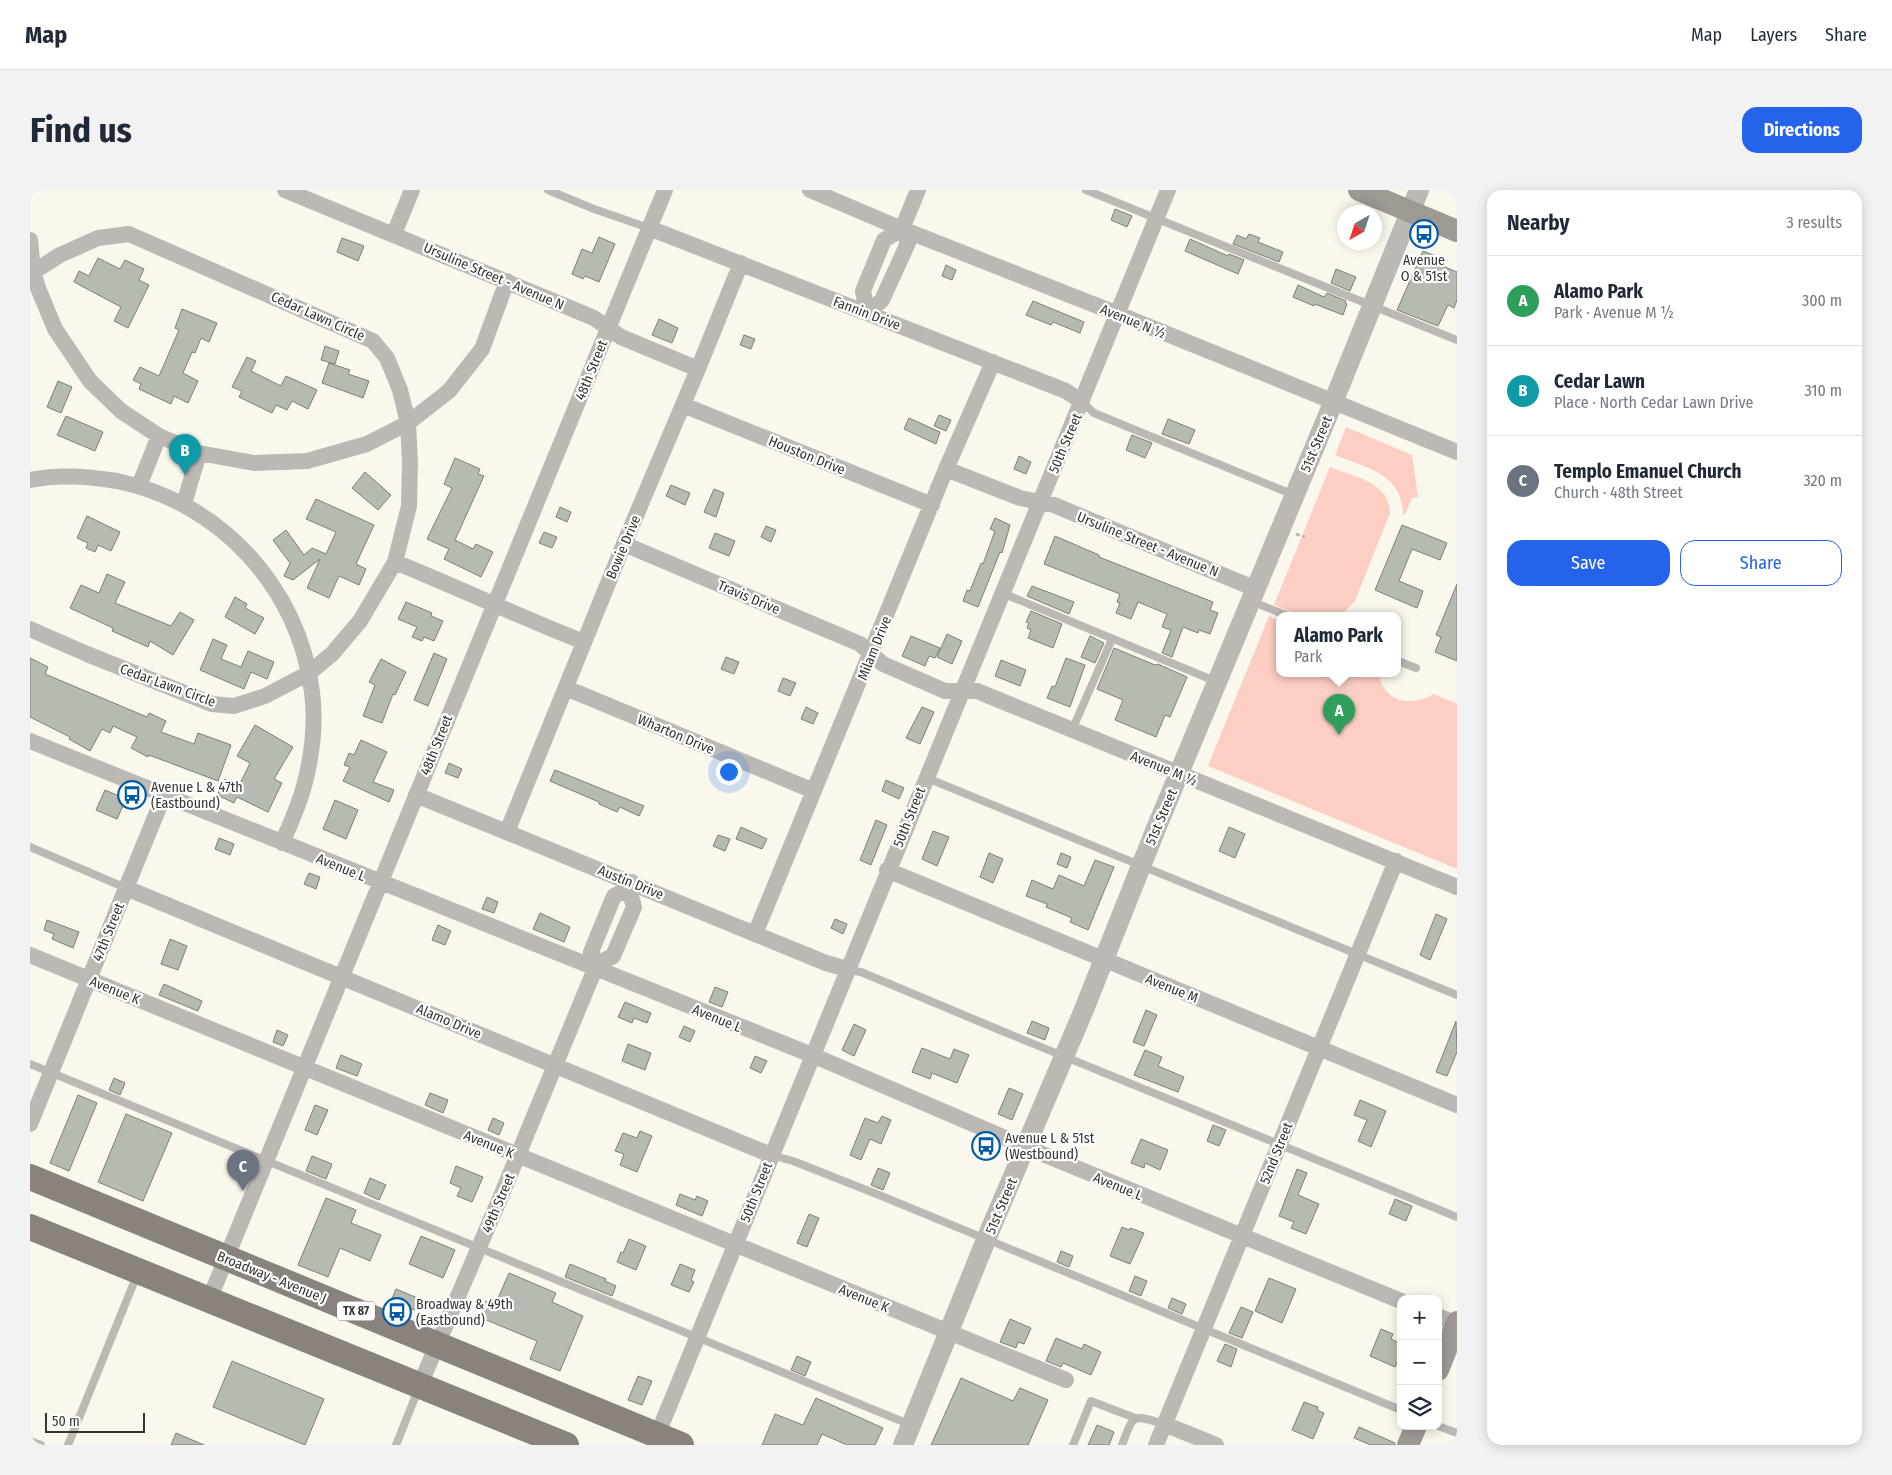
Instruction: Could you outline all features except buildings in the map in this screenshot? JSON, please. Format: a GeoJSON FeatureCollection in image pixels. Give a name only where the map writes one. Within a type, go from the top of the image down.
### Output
{"type":"FeatureCollection","features":[{"type":"Feature","properties":{"kind":"main road"},"geometry":{"type":"LineString","coordinates":[[1358,190],[1457,231]]}},
{"type":"Feature","properties":{"kind":"main road","name":"Broadway - Avenue J"},"geometry":{"type":"LineString","coordinates":[[30,1177],[438,1345],[655,1440],[681,1445]]}},
{"type":"Feature","properties":{"kind":"main road"},"geometry":{"type":"LineString","coordinates":[[30,1227],[566,1445]]}},
{"type":"Feature","properties":{"kind":"main road"},"geometry":{"type":"LineString","coordinates":[[1442,1360],[1457,1323]]}},
{"type":"Feature","properties":{"kind":"main road"},"geometry":{"type":"LineString","coordinates":[[1408,1445],[1414,1430]]}},
{"type":"Feature","properties":{"kind":"street","name":"Ursuline Street - Avenue N"},"geometry":{"type":"LineString","coordinates":[[285,190],[594,318],[624,338],[698,369]]}},
{"type":"Feature","properties":{"kind":"street"},"geometry":{"type":"LineString","coordinates":[[394,234],[412,190]]}},
{"type":"Feature","properties":{"kind":"street","name":"48th Street"},"geometry":{"type":"LineString","coordinates":[[209,1300],[665,190]]}},
{"type":"Feature","properties":{"kind":"street","name":"Avenue N ½"},"geometry":{"type":"LineString","coordinates":[[810,190],[902,229],[1118,314],[1457,452]]}},
{"type":"Feature","properties":{"kind":"street"},"geometry":{"type":"LineString","coordinates":[[867,313],[863,291],[884,240],[902,229],[918,190]]}},
{"type":"Feature","properties":{"kind":"street","name":"50th Street"},"geometry":{"type":"LineString","coordinates":[[655,1440],[960,692],[1082,402],[1168,190]]}},
{"type":"Feature","properties":{"kind":"street","name":"51st Street"},"geometry":{"type":"LineString","coordinates":[[903,1445],[986,1240],[1064,1057],[1141,866],[1334,402],[1419,190]]}},
{"type":"Feature","properties":{"kind":"street","name":"Fannin Drive"},"geometry":{"type":"LineString","coordinates":[[649,228],[1066,391],[1082,402]]}},
{"type":"Feature","properties":{"kind":"street"},"geometry":{"type":"LineString","coordinates":[[867,313],[882,300],[908,243],[902,229]]}},
{"type":"Feature","properties":{"kind":"street","name":"Cedar Lawn Circle"},"geometry":{"type":"LineString","coordinates":[[30,629],[212,704],[234,706],[265,696],[308,673],[332,654],[360,621],[395,562],[409,506],[410,463],[408,423],[400,390],[387,358],[373,341],[129,234],[98,238],[60,255],[32,272]]}},
{"type":"Feature","properties":{"kind":"street"},"geometry":{"type":"LineString","coordinates":[[30,240],[32,272],[55,329],[90,381],[121,411],[158,436],[199,453],[254,463],[308,461],[367,444],[408,423],[449,391],[482,349],[507,281]]}},
{"type":"Feature","properties":{"kind":"street","name":"Bowie Drive"},"geometry":{"type":"LineString","coordinates":[[506,832],[741,263]]}},
{"type":"Feature","properties":{"kind":"street","name":"Milam Drive"},"geometry":{"type":"LineString","coordinates":[[755,934],[946,469],[993,362]]}},
{"type":"Feature","properties":{"kind":"street","name":"Houston Drive"},"geometry":{"type":"LineString","coordinates":[[683,405],[932,505]]}},
{"type":"Feature","properties":{"kind":"street"},"geometry":{"type":"LineString","coordinates":[[140,486],[158,436]]}},
{"type":"Feature","properties":{"kind":"street"},"geometry":{"type":"LineString","coordinates":[[184,504],[199,453]]}},
{"type":"Feature","properties":{"kind":"street"},"geometry":{"type":"LineString","coordinates":[[946,469],[1020,498],[1040,502]]}},
{"type":"Feature","properties":{"kind":"street"},"geometry":{"type":"LineString","coordinates":[[30,480],[45,477],[93,477],[140,486],[184,504],[223,530],[257,563],[284,603],[303,647],[312,693],[313,741],[304,787],[282,843]]}},
{"type":"Feature","properties":{"kind":"street","name":"Ursuline Street - Avenue N"},"geometry":{"type":"LineString","coordinates":[[1040,502],[1054,505],[1254,595]]}},
{"type":"Feature","properties":{"kind":"street","name":"Travis Drive"},"geometry":{"type":"LineString","coordinates":[[624,544],[860,644],[871,654]]}},
{"type":"Feature","properties":{"kind":"street"},"geometry":{"type":"LineString","coordinates":[[395,562],[584,642]]}},
{"type":"Feature","properties":{"kind":"street","name":"Avenue M ½"},"geometry":{"type":"LineString","coordinates":[[871,654],[883,664],[945,691],[977,691],[1457,887]]}},
{"type":"Feature","properties":{"kind":"street","name":"Wharton Drive"},"geometry":{"type":"LineString","coordinates":[[566,688],[814,791]]}},
{"type":"Feature","properties":{"kind":"street","name":"Avenue L"},"geometry":{"type":"LineString","coordinates":[[30,741],[812,1055],[1026,1147],[1397,1299]]}},
{"type":"Feature","properties":{"kind":"street","name":"47th Street"},"geometry":{"type":"LineString","coordinates":[[30,1124],[164,795]]}},
{"type":"Feature","properties":{"kind":"street","name":"Austin Drive"},"geometry":{"type":"LineString","coordinates":[[416,795],[631,885],[847,970]]}},
{"type":"Feature","properties":{"kind":"street","name":"52nd Street"},"geometry":{"type":"LineString","coordinates":[[1156,1445],[1396,861]]}},
{"type":"Feature","properties":{"kind":"street","name":"Avenue M"},"geometry":{"type":"LineString","coordinates":[[888,870],[1457,1105]]}},
{"type":"Feature","properties":{"kind":"street","name":"49th Street"},"geometry":{"type":"LineString","coordinates":[[420,1386],[596,967],[613,956],[634,907],[631,885],[614,896],[591,952],[596,967]]}},
{"type":"Feature","properties":{"kind":"street","name":"Alamo Drive"},"geometry":{"type":"LineString","coordinates":[[126,888],[771,1155]]}},
{"type":"Feature","properties":{"kind":"street","name":"Avenue K"},"geometry":{"type":"LineString","coordinates":[[30,956],[1066,1380]]}},
{"type":"Feature","properties":{"kind":"street"},"geometry":{"type":"LineString","coordinates":[[1442,1317],[1457,1323]]}},
{"type":"Feature","properties":{"kind":"street"},"geometry":{"type":"LineString","coordinates":[[1164,1424],[1216,1445]]}},
{"type":"Feature","properties":{"kind":"lane"},"geometry":{"type":"LineString","coordinates":[[548,190],[594,209],[649,228]]}},
{"type":"Feature","properties":{"kind":"lane"},"geometry":{"type":"LineString","coordinates":[[1086,190],[1457,340]]}},
{"type":"Feature","properties":{"kind":"lane"},"geometry":{"type":"LineString","coordinates":[[1082,402],[1094,413],[1294,495]]}},
{"type":"Feature","properties":{"kind":"lane"},"geometry":{"type":"LineString","coordinates":[[1001,593],[1217,682]]}},
{"type":"Feature","properties":{"kind":"lane"},"geometry":{"type":"LineString","coordinates":[[1254,595],[1282,612]]}},
{"type":"Feature","properties":{"kind":"lane"},"geometry":{"type":"LineString","coordinates":[[1072,730],[1112,638]]}},
{"type":"Feature","properties":{"kind":"lane"},"geometry":{"type":"LineString","coordinates":[[1401,662],[1416,668]]}},
{"type":"Feature","properties":{"kind":"lane"},"geometry":{"type":"LineString","coordinates":[[926,777],[1457,996]]}},
{"type":"Feature","properties":{"kind":"lane"},"geometry":{"type":"LineString","coordinates":[[30,847],[126,888]]}},
{"type":"Feature","properties":{"kind":"lane"},"geometry":{"type":"LineString","coordinates":[[847,970],[861,972],[1457,1217]]}},
{"type":"Feature","properties":{"kind":"lane"},"geometry":{"type":"LineString","coordinates":[[30,1064],[911,1425]]}},
{"type":"Feature","properties":{"kind":"lane"},"geometry":{"type":"LineString","coordinates":[[771,1155],[793,1161],[870,1191],[1397,1408]]}},
{"type":"Feature","properties":{"kind":"lane"},"geometry":{"type":"LineString","coordinates":[[68,1445],[138,1271]]}},
{"type":"Feature","properties":{"kind":"lane"},"geometry":{"type":"LineString","coordinates":[[396,1445],[420,1386]]}},
{"type":"Feature","properties":{"kind":"lane"},"geometry":{"type":"LineString","coordinates":[[1073,1445],[1091,1400],[1135,1418],[1140,1417],[1164,1424]]}},
{"type":"Feature","properties":{"kind":"lane"},"geometry":{"type":"LineString","coordinates":[[1122,1445],[1132,1420],[1135,1418]]}},
{"type":"Feature","properties":{"kind":"lane"},"geometry":{"type":"LineString","coordinates":[[1442,1427],[1457,1433]]}},
{"type":"Feature","properties":{"kind":"lane"},"geometry":{"type":"LineString","coordinates":[[30,1441],[40,1445]]}},
{"type":"Feature","properties":{"kind":"path"},"geometry":{"type":"LineString","coordinates":[[1296,534],[1305,537]]}},
{"type":"Feature","properties":{"kind":"shaded area"},"geometry":{"type":"Polygon","coordinates":[[[1346,427],[1412,455],[1418,497],[1412,498],[1405,515],[1403,515],[1397,490],[1390,481],[1371,469],[1335,455],[1346,427]]]}},
{"type":"Feature","properties":{"kind":"shaded area"},"geometry":{"type":"Polygon","coordinates":[[[1330,467],[1360,478],[1377,487],[1384,494],[1390,513],[1355,601],[1344,612],[1291,612],[1274,605],[1330,467]]]}},
{"type":"Feature","properties":{"kind":"shaded area"},"geometry":{"type":"Polygon","coordinates":[[[1269,616],[1276,619],[1276,677],[1380,677],[1386,691],[1400,700],[1416,700],[1434,694],[1457,704],[1457,869],[1208,766],[1269,616]]]}},
{"type":"Feature","properties":{"kind":"place","name":"Avenue O & 51st"},"geometry":{"type":"Point","coordinates":[1424,234]}},
{"type":"Feature","properties":{"kind":"place","name":"Cedar Lawn"},"geometry":{"type":"Point","coordinates":[185,475]}},
{"type":"Feature","properties":{"kind":"place","name":"Alamo Park"},"geometry":{"type":"Point","coordinates":[1339,735]}},
{"type":"Feature","properties":{"kind":"place","name":"Avenue L & 47th (Eastbound)"},"geometry":{"type":"Point","coordinates":[132,795]}},
{"type":"Feature","properties":{"kind":"place","name":"Avenue L & 51st (Westbound)"},"geometry":{"type":"Point","coordinates":[986,1146]}},
{"type":"Feature","properties":{"kind":"place","name":"Templo Emanuel Church"},"geometry":{"type":"Point","coordinates":[243,1191]}},
{"type":"Feature","properties":{"kind":"place","name":"Broadway & 49th (Eastbound)"},"geometry":{"type":"Point","coordinates":[397,1312]}}]}
